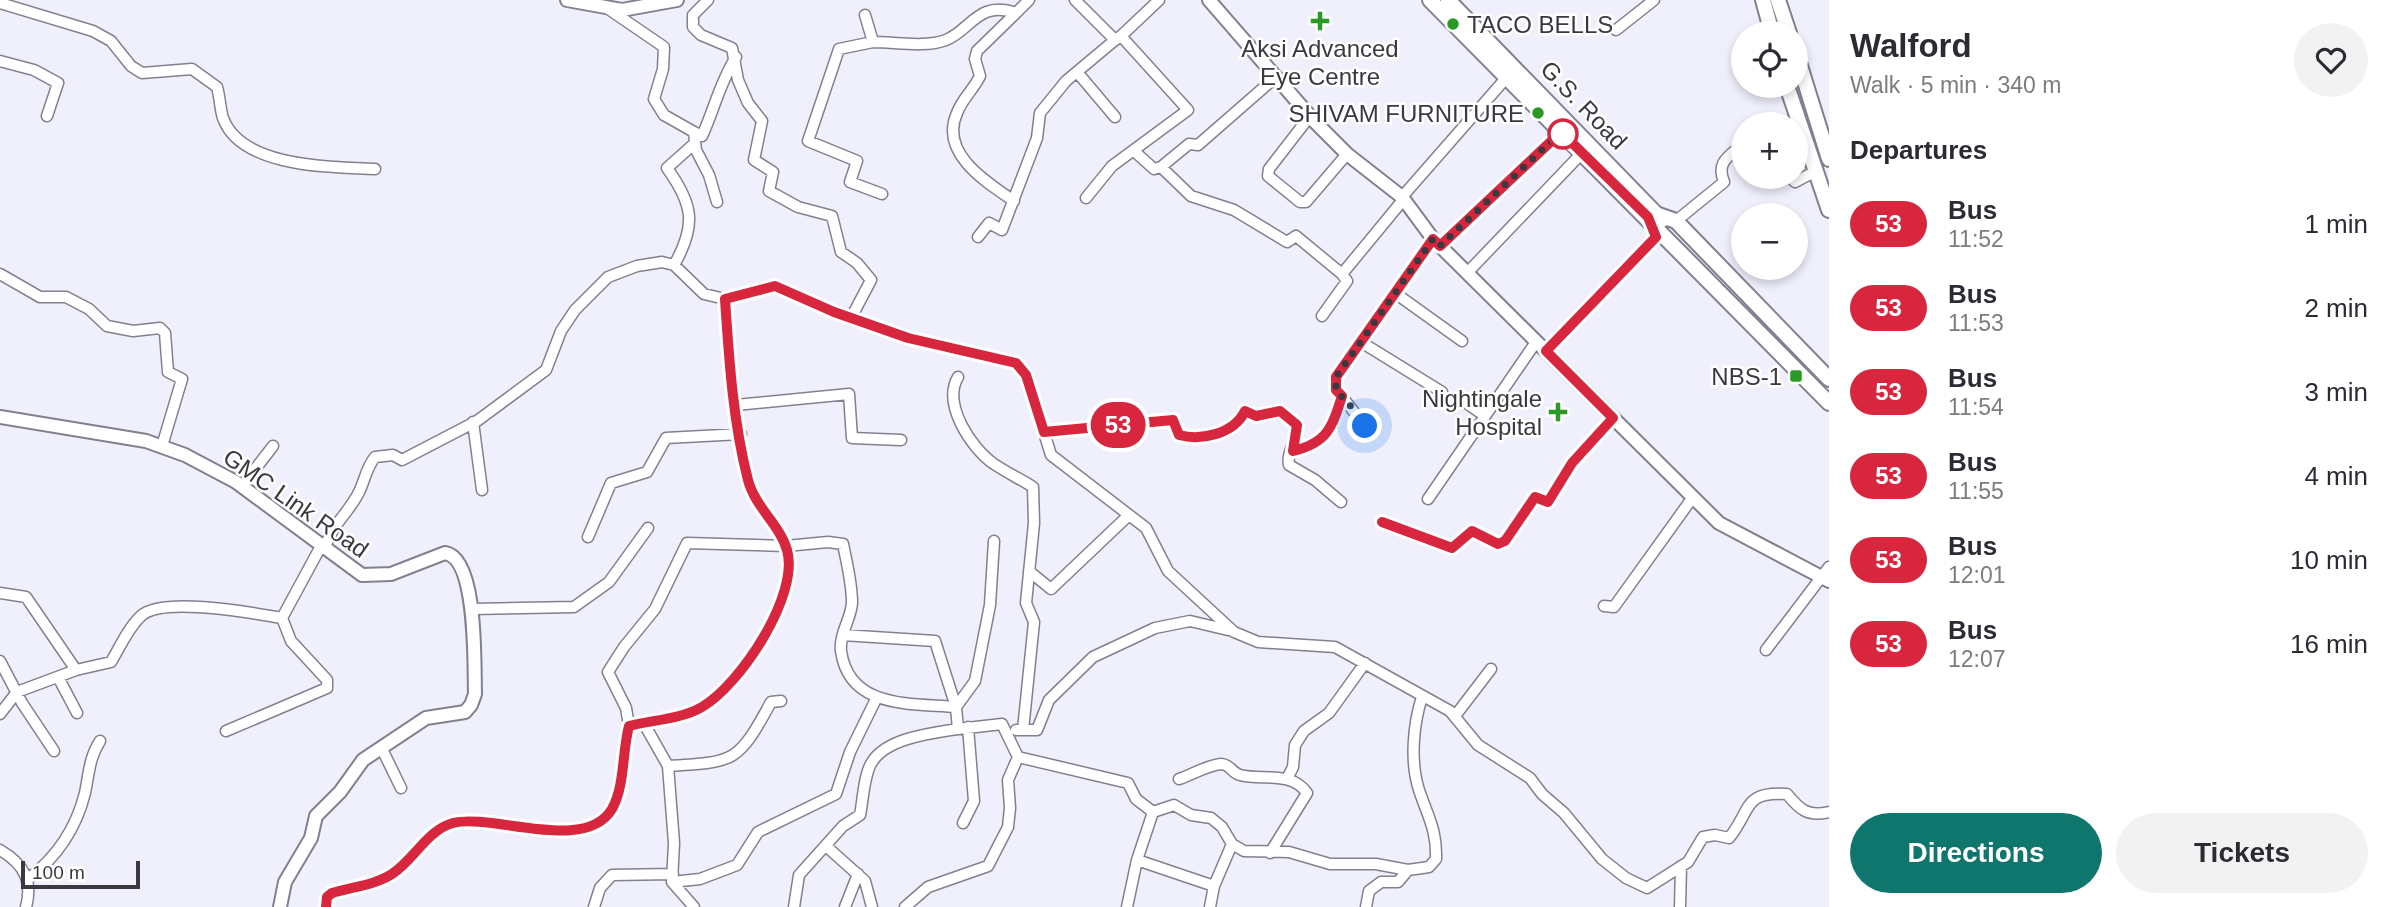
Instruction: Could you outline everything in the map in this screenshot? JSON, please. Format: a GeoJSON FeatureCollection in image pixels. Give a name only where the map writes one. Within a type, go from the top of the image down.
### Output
{"type":"FeatureCollection","features":[{"type":"Feature","properties":{"kind":"main road","name":"G.S. Road"},"geometry":{"type":"LineString","coordinates":[[1430,0],[1582,153],[1651,215]]}},
{"type":"Feature","properties":{"kind":"main road","name":"G.S. Road"},"geometry":{"type":"LineString","coordinates":[[1448,0],[1651,215]]}},
{"type":"Feature","properties":{"kind":"main road"},"geometry":{"type":"LineString","coordinates":[[1771,3],[1776,21]]}},
{"type":"Feature","properties":{"kind":"main road"},"geometry":{"type":"LineString","coordinates":[[1771,3],[1772,21]]}},
{"type":"Feature","properties":{"kind":"main road"},"geometry":{"type":"LineString","coordinates":[[1771,3],[1782,21]]}},
{"type":"Feature","properties":{"kind":"main road"},"geometry":{"type":"LineString","coordinates":[[1808,92],[1829,159]]}},
{"type":"Feature","properties":{"kind":"main road"},"geometry":{"type":"LineString","coordinates":[[1791,98],[1829,210]]}},
{"type":"Feature","properties":{"kind":"main road"},"geometry":{"type":"LineString","coordinates":[[1802,98],[1829,181]]}},
{"type":"Feature","properties":{"kind":"main road"},"geometry":{"type":"LineString","coordinates":[[1651,215],[1829,379]]}},
{"type":"Feature","properties":{"kind":"main road"},"geometry":{"type":"LineString","coordinates":[[1666,229],[1829,391]]}},
{"type":"Feature","properties":{"kind":"main road"},"geometry":{"type":"LineString","coordinates":[[1666,229],[1829,403]]}},
{"type":"Feature","properties":{"kind":"main road"},"geometry":{"type":"LineString","coordinates":[[1666,229],[1829,412]]}},
{"type":"Feature","properties":{"kind":"street"},"geometry":{"type":"LineString","coordinates":[[567,0],[622,10],[677,0]]}},
{"type":"Feature","properties":{"kind":"street"},"geometry":{"type":"LineString","coordinates":[[708,0],[708,4],[692,15],[693,27],[701,35],[732,48],[736,57],[738,80],[748,103],[762,121],[754,160],[773,172],[769,191],[797,207],[832,216],[841,251],[858,263],[871,280],[868,292],[851,318]]}},
{"type":"Feature","properties":{"kind":"street"},"geometry":{"type":"LineString","coordinates":[[1014,201],[987,183],[955,149],[953,131],[955,115],[980,76],[975,59],[976,51],[1029,0]]}},
{"type":"Feature","properties":{"kind":"street"},"geometry":{"type":"LineString","coordinates":[[1075,0],[1118,38],[1188,110],[1112,166],[1086,198]]}},
{"type":"Feature","properties":{"kind":"street"},"geometry":{"type":"LineString","coordinates":[[978,237],[989,223],[1002,230],[1037,138],[1040,113],[1077,72],[1159,0]]}},
{"type":"Feature","properties":{"kind":"street"},"geometry":{"type":"LineString","coordinates":[[1209,0],[1347,155],[1403,199],[1437,243],[1719,523],[1826,575],[1766,650]]}},
{"type":"Feature","properties":{"kind":"street"},"geometry":{"type":"LineString","coordinates":[[1616,30],[1654,0]]}},
{"type":"Feature","properties":{"kind":"street"},"geometry":{"type":"LineString","coordinates":[[0,3],[93,31],[111,41],[131,66],[142,73],[192,69],[217,87],[223,118],[233,133],[261,155],[339,167],[375,169]]}},
{"type":"Feature","properties":{"kind":"street"},"geometry":{"type":"LineString","coordinates":[[882,194],[850,182],[858,161],[808,141],[839,49],[873,42],[930,43],[957,33],[971,16],[989,8],[1006,7],[1016,13]]}},
{"type":"Feature","properties":{"kind":"street"},"geometry":{"type":"LineString","coordinates":[[607,8],[664,47],[663,69],[654,99],[664,115],[695,138],[717,202]]}},
{"type":"Feature","properties":{"kind":"street"},"geometry":{"type":"LineString","coordinates":[[865,15],[873,42]]}},
{"type":"Feature","properties":{"kind":"street"},"geometry":{"type":"LineString","coordinates":[[674,265],[689,233],[691,216],[685,196],[667,168],[695,138],[702,136],[711,118],[721,81],[736,57]]}},
{"type":"Feature","properties":{"kind":"street"},"geometry":{"type":"LineString","coordinates":[[0,61],[34,70],[58,83],[47,116]]}},
{"type":"Feature","properties":{"kind":"street"},"geometry":{"type":"LineString","coordinates":[[1077,72],[1115,117]]}},
{"type":"Feature","properties":{"kind":"street"},"geometry":{"type":"LineString","coordinates":[[1342,274],[1507,76]]}},
{"type":"Feature","properties":{"kind":"street"},"geometry":{"type":"LineString","coordinates":[[1134,150],[1154,169],[1161,167],[1189,144],[1198,145],[1276,77]]}},
{"type":"Feature","properties":{"kind":"street"},"geometry":{"type":"LineString","coordinates":[[1310,116],[1269,169],[1268,176],[1280,189],[1300,202],[1306,202],[1347,155]]}},
{"type":"Feature","properties":{"kind":"street"},"geometry":{"type":"LineString","coordinates":[[1365,426],[1336,390],[1336,377],[1395,293],[1437,243],[1561,132]]}},
{"type":"Feature","properties":{"kind":"street"},"geometry":{"type":"LineString","coordinates":[[1467,273],[1582,153]]}},
{"type":"Feature","properties":{"kind":"street"},"geometry":{"type":"LineString","coordinates":[[1546,351],[1666,229],[1724,182],[1719,169],[1721,163],[1731,154]]}},
{"type":"Feature","properties":{"kind":"street"},"geometry":{"type":"LineString","coordinates":[[1161,167],[1191,196],[1234,210],[1287,242],[1296,236],[1342,274],[1347,281],[1322,316]]}},
{"type":"Feature","properties":{"kind":"street"},"geometry":{"type":"LineString","coordinates":[[1808,175],[1816,171]]}},
{"type":"Feature","properties":{"kind":"street"},"geometry":{"type":"LineString","coordinates":[[282,618],[328,536],[350,508],[375,457],[393,455],[402,460],[473,422],[546,370],[562,331],[575,310],[608,277],[637,266],[662,262],[674,265],[704,294],[725,299],[775,286],[851,318],[908,338],[1016,363],[1026,375],[1051,455],[1146,528],[1168,571],[1183,588],[1234,632]]}},
{"type":"Feature","properties":{"kind":"street"},"geometry":{"type":"LineString","coordinates":[[0,274],[40,298],[66,298],[89,309],[107,326],[133,331],[160,328],[165,333],[168,372],[182,379],[162,446]]}},
{"type":"Feature","properties":{"kind":"street"},"geometry":{"type":"LineString","coordinates":[[1395,293],[1462,341]]}},
{"type":"Feature","properties":{"kind":"street"},"geometry":{"type":"LineString","coordinates":[[629,726],[702,708],[731,680],[754,651],[771,626],[787,584],[790,567],[786,546],[754,494],[736,405],[725,299]]}},
{"type":"Feature","properties":{"kind":"street"},"geometry":{"type":"LineString","coordinates":[[1361,342],[1442,392]]}},
{"type":"Feature","properties":{"kind":"street"},"geometry":{"type":"LineString","coordinates":[[1428,499],[1536,342]]}},
{"type":"Feature","properties":{"kind":"street"},"geometry":{"type":"LineString","coordinates":[[958,377],[953,387],[953,402],[976,447],[992,463],[1033,486],[1034,523],[1026,603],[1034,622],[1023,730]]}},
{"type":"Feature","properties":{"kind":"street"},"geometry":{"type":"LineString","coordinates":[[736,405],[849,394],[852,438],[901,440]]}},
{"type":"Feature","properties":{"kind":"street"},"geometry":{"type":"LineString","coordinates":[[1293,451],[1314,446],[1320,441],[1333,422],[1342,396]]}},
{"type":"Feature","properties":{"kind":"street"},"geometry":{"type":"LineString","coordinates":[[1459,398],[1485,416]]}},
{"type":"Feature","properties":{"kind":"street"},"geometry":{"type":"LineString","coordinates":[[1044,432],[1173,420],[1179,435],[1194,439],[1218,433],[1242,417],[1245,411],[1256,416],[1280,411],[1297,425],[1293,451],[1287,459],[1289,465],[1315,480],[1341,502]]}},
{"type":"Feature","properties":{"kind":"street","name":"GMC Link Road"},"geometry":{"type":"LineString","coordinates":[[0,417],[146,440],[185,455],[242,486],[349,568],[374,577],[391,574],[445,553],[453,554],[460,561],[472,609],[475,694],[471,705],[465,712],[453,716],[426,718],[363,760],[340,792],[321,807],[316,816],[312,838],[285,882],[280,907]]}},
{"type":"Feature","properties":{"kind":"street"},"geometry":{"type":"LineString","coordinates":[[1382,522],[1452,548],[1472,531],[1498,544],[1505,541],[1535,497],[1548,502],[1554,497],[1572,463],[1613,418]]}},
{"type":"Feature","properties":{"kind":"street"},"geometry":{"type":"LineString","coordinates":[[473,422],[482,490]]}},
{"type":"Feature","properties":{"kind":"street"},"geometry":{"type":"LineString","coordinates":[[588,537],[611,484],[647,472],[666,438],[741,434]]}},
{"type":"Feature","properties":{"kind":"street"},"geometry":{"type":"LineString","coordinates":[[242,486],[273,446]]}},
{"type":"Feature","properties":{"kind":"street"},"geometry":{"type":"LineString","coordinates":[[1604,606],[1614,607],[1693,497]]}},
{"type":"Feature","properties":{"kind":"street"},"geometry":{"type":"LineString","coordinates":[[1029,571],[1051,589],[1129,515]]}},
{"type":"Feature","properties":{"kind":"street"},"geometry":{"type":"LineString","coordinates":[[472,609],[574,607],[609,582],[648,528]]}},
{"type":"Feature","properties":{"kind":"street"},"geometry":{"type":"LineString","coordinates":[[956,707],[975,681],[990,605],[994,541]]}},
{"type":"Feature","properties":{"kind":"street"},"geometry":{"type":"LineString","coordinates":[[326,907],[327,897],[332,893],[390,875],[427,840],[454,823],[502,824],[550,831],[594,823],[610,811],[616,798],[629,726],[626,708],[608,672],[624,647],[655,609],[687,543],[786,546],[843,544],[850,578],[852,607],[841,649],[848,676],[858,688],[877,697],[956,707]]}},
{"type":"Feature","properties":{"kind":"street"},"geometry":{"type":"LineString","coordinates":[[0,593],[26,597],[76,670]]}},
{"type":"Feature","properties":{"kind":"street"},"geometry":{"type":"LineString","coordinates":[[0,714],[17,692],[76,670],[111,662],[135,623],[153,608],[220,608],[282,618]]}},
{"type":"Feature","properties":{"kind":"street"},"geometry":{"type":"LineString","coordinates":[[226,731],[327,688],[327,680],[291,640],[282,618]]}},
{"type":"Feature","properties":{"kind":"street"},"geometry":{"type":"LineString","coordinates":[[793,907],[799,875],[811,859],[827,847],[843,826],[860,816],[871,762],[886,749],[996,722],[1006,728],[1037,730],[1049,700],[1064,689],[1093,657],[1155,628],[1190,621],[1213,624],[1258,642],[1335,647],[1450,711],[1478,745],[1530,778],[1542,794],[1564,813],[1602,859],[1626,878],[1647,888],[1688,862],[1703,836],[1729,838],[1752,798],[1766,792],[1787,794],[1799,808],[1814,816],[1829,812]]}},
{"type":"Feature","properties":{"kind":"street"},"geometry":{"type":"LineString","coordinates":[[843,635],[935,641],[963,728],[974,801],[963,823]]}},
{"type":"Feature","properties":{"kind":"street"},"geometry":{"type":"LineString","coordinates":[[0,661],[54,751]]}},
{"type":"Feature","properties":{"kind":"street"},"geometry":{"type":"LineString","coordinates":[[1287,779],[1293,767],[1295,745],[1304,731],[1329,713],[1365,663]]}},
{"type":"Feature","properties":{"kind":"street"},"geometry":{"type":"LineString","coordinates":[[1455,716],[1491,669]]}},
{"type":"Feature","properties":{"kind":"street"},"geometry":{"type":"LineString","coordinates":[[58,677],[78,713]]}},
{"type":"Feature","properties":{"kind":"street"},"geometry":{"type":"LineString","coordinates":[[594,907],[600,888],[612,875],[700,879],[737,865],[758,832],[836,794],[850,752],[877,697]]}},
{"type":"Feature","properties":{"kind":"street"},"geometry":{"type":"LineString","coordinates":[[1153,812],[1174,806],[1191,815],[1211,818],[1222,827],[1232,845],[1244,851],[1289,852],[1330,864],[1376,864],[1408,870],[1429,867],[1436,859],[1437,840],[1431,815],[1419,790],[1415,762],[1416,722],[1422,697]]}},
{"type":"Feature","properties":{"kind":"street"},"geometry":{"type":"LineString","coordinates":[[668,766],[715,764],[733,757],[756,731],[771,702],[781,701]]}},
{"type":"Feature","properties":{"kind":"street"},"geometry":{"type":"LineString","coordinates":[[643,722],[668,766],[674,843],[672,878],[694,907]]}},
{"type":"Feature","properties":{"kind":"street"},"geometry":{"type":"LineString","coordinates":[[905,907],[928,887],[988,866],[1008,827],[1008,780],[1018,757],[1006,728]]}},
{"type":"Feature","properties":{"kind":"street"},"geometry":{"type":"LineString","coordinates":[[28,879],[48,863],[76,825],[90,757],[100,741]]}},
{"type":"Feature","properties":{"kind":"street"},"geometry":{"type":"LineString","coordinates":[[382,749],[401,788]]}},
{"type":"Feature","properties":{"kind":"street"},"geometry":{"type":"LineString","coordinates":[[1018,757],[1128,783],[1136,799],[1153,812]]}},
{"type":"Feature","properties":{"kind":"street"},"geometry":{"type":"LineString","coordinates":[[1179,779],[1220,764],[1242,776],[1287,779],[1303,787],[1307,793],[1270,853]]}},
{"type":"Feature","properties":{"kind":"street"},"geometry":{"type":"LineString","coordinates":[[1127,907],[1153,812]]}},
{"type":"Feature","properties":{"kind":"street"},"geometry":{"type":"LineString","coordinates":[[1210,907],[1214,886],[1232,845]]}},
{"type":"Feature","properties":{"kind":"street"},"geometry":{"type":"LineString","coordinates":[[827,847],[864,881],[872,907]]}},
{"type":"Feature","properties":{"kind":"street"},"geometry":{"type":"LineString","coordinates":[[0,850],[17,864],[28,879],[30,886],[26,907]]}},
{"type":"Feature","properties":{"kind":"street"},"geometry":{"type":"LineString","coordinates":[[1138,860],[1214,886]]}},
{"type":"Feature","properties":{"kind":"street"},"geometry":{"type":"LineString","coordinates":[[1680,907],[1681,866]]}},
{"type":"Feature","properties":{"kind":"street"},"geometry":{"type":"LineString","coordinates":[[1366,907],[1368,891],[1381,882],[1398,882],[1408,870]]}},
{"type":"Feature","properties":{"kind":"street"},"geometry":{"type":"LineString","coordinates":[[845,907],[858,874]]}},
{"type":"Feature","properties":{"kind":"bus line","name":"53"},"geometry":{"type":"LineString","coordinates":[[326,907],[327,897],[332,893],[390,875],[404,865],[427,840],[454,823],[502,824],[550,831],[594,823],[610,811],[616,798],[629,726],[702,708],[731,680],[771,626],[787,584],[790,567],[784,541],[764,515],[748,480],[729,358],[725,299],[775,286],[834,312],[881,326],[908,338],[980,352],[1016,363],[1026,375],[1044,432],[1173,420],[1179,435],[1194,439],[1218,433],[1242,417],[1245,411],[1256,416],[1280,411],[1290,416],[1297,425],[1298,434],[1293,451],[1314,446],[1333,422],[1342,396],[1336,390],[1336,377],[1433,239],[1440,246],[1561,132],[1648,217],[1656,237],[1546,351],[1613,418],[1572,463],[1554,497],[1548,502],[1535,497],[1505,541],[1498,544],[1472,531],[1452,548],[1382,522]]}},
{"type":"Feature","properties":{"kind":"place","name":"Aksi Advanced Eye Centre"},"geometry":{"type":"Point","coordinates":[1320,21]}},
{"type":"Feature","properties":{"kind":"place","name":"TACO BELLS"},"geometry":{"type":"Point","coordinates":[1453,24]}},
{"type":"Feature","properties":{"kind":"place","name":"SHIVAM FURNITURE"},"geometry":{"type":"Point","coordinates":[1538,113]}},
{"type":"Feature","properties":{"kind":"place","name":"NBS-1"},"geometry":{"type":"Point","coordinates":[1796,376]}},
{"type":"Feature","properties":{"kind":"place","name":"Nightingale Hospital"},"geometry":{"type":"Point","coordinates":[1558,412]}},
{"type":"Feature","properties":{"kind":"route"},"geometry":{"type":"LineString","coordinates":[[1365,426],[1336,390],[1336,377],[1433,239],[1440,246],[1561,132],[1563,134]]}}]}
